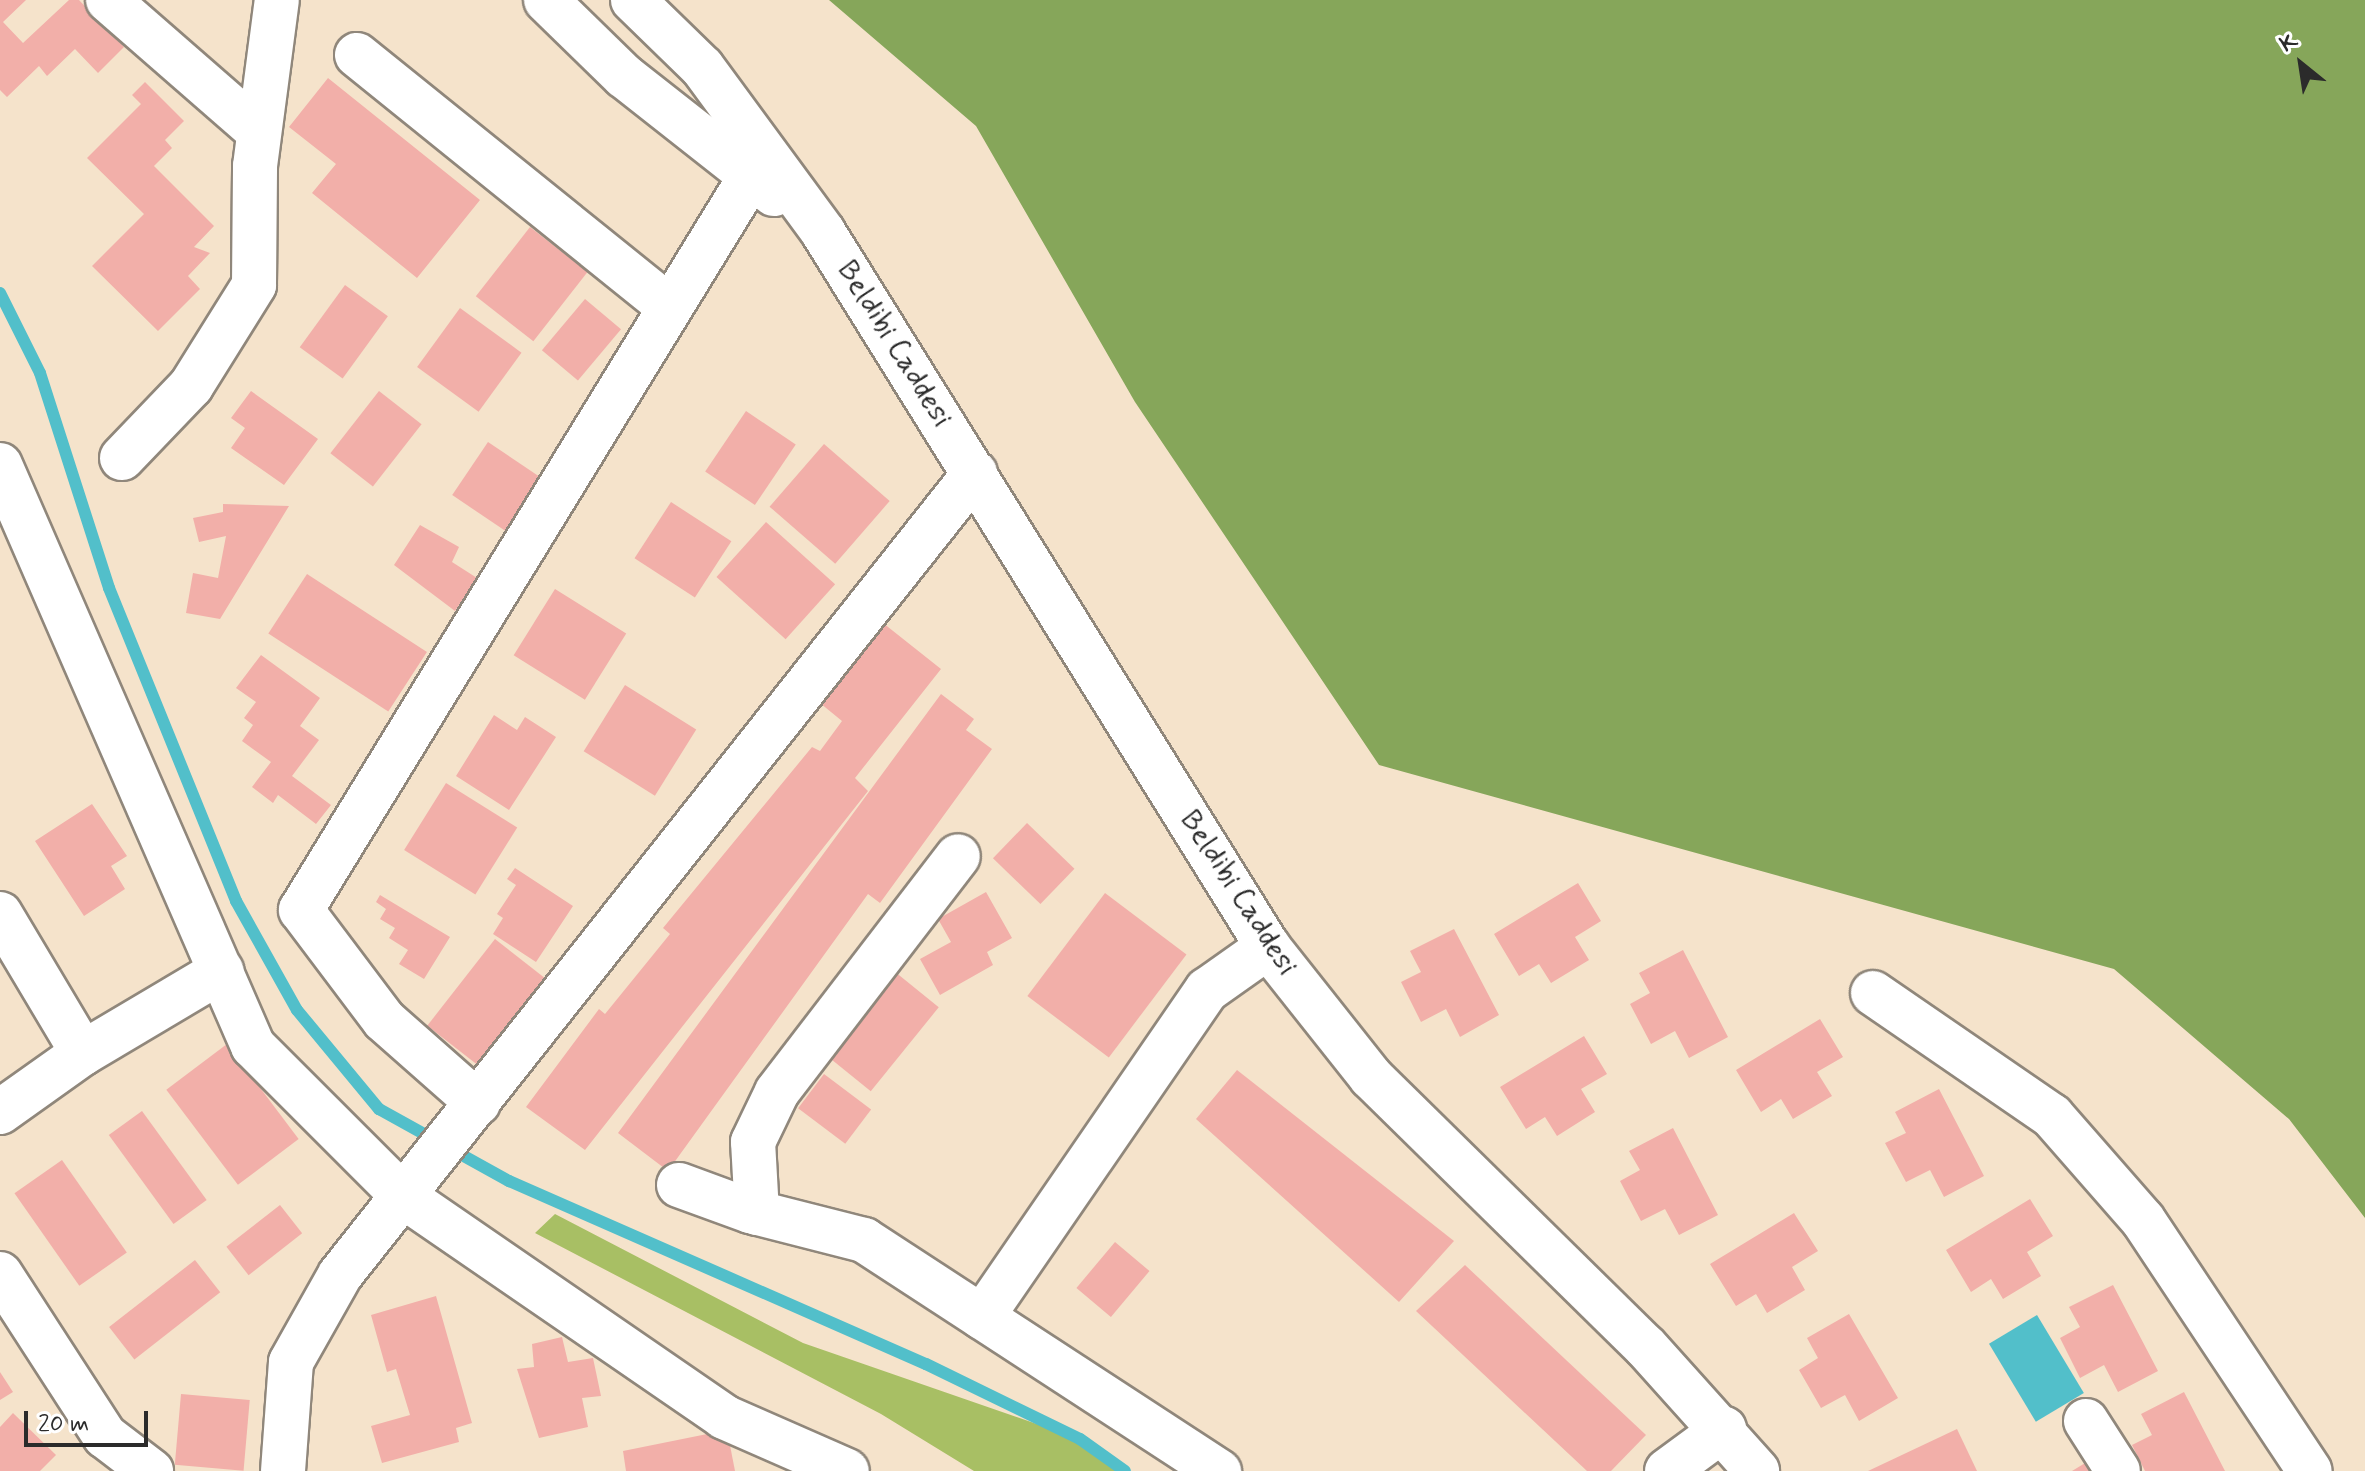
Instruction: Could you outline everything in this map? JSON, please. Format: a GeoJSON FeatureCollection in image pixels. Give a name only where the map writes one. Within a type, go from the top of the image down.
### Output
{"type":"FeatureCollection","features":[{"type":"Feature","properties":{"kind":"street"},"geometry":{"type":"LineString","coordinates":[[108,0],[258,131]]}},
{"type":"Feature","properties":{"kind":"street"},"geometry":{"type":"LineString","coordinates":[[122,458],[191,386],[254,285],[258,131],[277,0]]}},
{"type":"Feature","properties":{"kind":"street","name":"Beldibi Caddesi"},"geometry":{"type":"LineString","coordinates":[[546,0],[624,76],[823,232]]}},
{"type":"Feature","properties":{"kind":"street","name":"Beldibi Caddesi"},"geometry":{"type":"LineString","coordinates":[[633,0],[702,67],[823,232],[1268,947],[1371,1077],[1724,1429],[1757,1471]]}},
{"type":"Feature","properties":{"kind":"street"},"geometry":{"type":"LineString","coordinates":[[357,55],[670,308]]}},
{"type":"Feature","properties":{"kind":"street"},"geometry":{"type":"LineString","coordinates":[[478,1103],[384,1020],[301,910],[751,176]]}},
{"type":"Feature","properties":{"kind":"street"},"geometry":{"type":"LineString","coordinates":[[0,465],[253,1046],[403,1196],[724,1417],[847,1471]]}},
{"type":"Feature","properties":{"kind":"street"},"geometry":{"type":"LineString","coordinates":[[283,1471],[291,1362],[340,1275],[975,473]]}},
{"type":"Feature","properties":{"kind":"street"},"geometry":{"type":"LineString","coordinates":[[757,1213],[753,1142],[777,1092],[958,856]]}},
{"type":"Feature","properties":{"kind":"street"},"geometry":{"type":"LineString","coordinates":[[0,914],[83,1053]]}},
{"type":"Feature","properties":{"kind":"street"},"geometry":{"type":"LineString","coordinates":[[982,1317],[1207,990],[1268,947]]}},
{"type":"Feature","properties":{"kind":"street"},"geometry":{"type":"LineString","coordinates":[[0,1112],[83,1053],[221,971]]}},
{"type":"Feature","properties":{"kind":"street"},"geometry":{"type":"LineString","coordinates":[[1873,993],[2052,1116],[2143,1220],[2310,1471]]}},
{"type":"Feature","properties":{"kind":"street"},"geometry":{"type":"LineString","coordinates":[[679,1185],[757,1213],[864,1240],[1219,1471]]}},
{"type":"Feature","properties":{"kind":"street"},"geometry":{"type":"LineString","coordinates":[[0,1274],[105,1436],[151,1471]]}},
{"type":"Feature","properties":{"kind":"street"},"geometry":{"type":"LineString","coordinates":[[2086,1421],[2118,1471]]}},
{"type":"Feature","properties":{"kind":"street"},"geometry":{"type":"LineString","coordinates":[[1667,1471],[1724,1429]]}},
{"type":"Feature","properties":{"kind":"green space"},"geometry":{"type":"Polygon","coordinates":[[[829,0],[2365,0],[2365,1218],[2289,1119],[2114,969],[1379,765],[1135,402],[976,126],[829,0]]]}},
{"type":"Feature","properties":{"kind":"green space"},"geometry":{"type":"Polygon","coordinates":[[[555,1214],[803,1343],[1080,1439],[1116,1471],[974,1471],[881,1414],[535,1233],[555,1214]]]}},
{"type":"Feature","properties":{"kind":"water"},"geometry":{"type":"Polygon","coordinates":[[[2037,1315],[2084,1393],[2036,1422],[1989,1344],[2037,1315]]]}},
{"type":"Feature","properties":{"kind":"building"},"geometry":{"type":"Polygon","coordinates":[[[0,0],[26,0],[3,22],[23,43],[69,0],[79,0],[124,47],[98,73],[75,49],[47,76],[39,66],[7,97],[0,90],[0,0]]]}},
{"type":"Feature","properties":{"kind":"building"},"geometry":{"type":"Polygon","coordinates":[[[328,78],[480,200],[417,278],[312,193],[336,164],[289,127],[328,78]]]}},
{"type":"Feature","properties":{"kind":"building"},"geometry":{"type":"Polygon","coordinates":[[[145,82],[184,121],[165,140],[172,148],[154,166],[214,226],[194,247],[210,253],[188,276],[200,289],[158,331],[92,266],[144,214],[87,158],[141,104],[132,95],[145,82]]]}},
{"type":"Feature","properties":{"kind":"building"},"geometry":{"type":"Polygon","coordinates":[[[530,227],[588,272],[533,341],[476,296],[530,227]]]}},
{"type":"Feature","properties":{"kind":"building"},"geometry":{"type":"Polygon","coordinates":[[[345,285],[388,316],[343,378],[300,347],[345,285]]]}},
{"type":"Feature","properties":{"kind":"building"},"geometry":{"type":"Polygon","coordinates":[[[585,299],[621,329],[578,381],[542,350],[585,299]]]}},
{"type":"Feature","properties":{"kind":"building"},"geometry":{"type":"Polygon","coordinates":[[[460,308],[521,353],[479,412],[417,367],[460,308]]]}},
{"type":"Feature","properties":{"kind":"building"},"geometry":{"type":"Polygon","coordinates":[[[251,391],[318,439],[284,485],[231,448],[245,428],[231,418],[251,391]]]}},
{"type":"Feature","properties":{"kind":"building"},"geometry":{"type":"Polygon","coordinates":[[[379,391],[422,424],[373,486],[330,453],[379,391]]]}},
{"type":"Feature","properties":{"kind":"building"},"geometry":{"type":"Polygon","coordinates":[[[746,411],[796,445],[755,505],[705,472],[746,411]]]}},
{"type":"Feature","properties":{"kind":"building"},"geometry":{"type":"Polygon","coordinates":[[[488,442],[549,483],[513,536],[452,495],[488,442]]]}},
{"type":"Feature","properties":{"kind":"building"},"geometry":{"type":"Polygon","coordinates":[[[824,444],[890,501],[835,564],[770,507],[824,444]]]}},
{"type":"Feature","properties":{"kind":"building"},"geometry":{"type":"Polygon","coordinates":[[[671,502],[731,541],[695,597],[635,558],[671,502]]]}},
{"type":"Feature","properties":{"kind":"building"},"geometry":{"type":"Polygon","coordinates":[[[223,504],[289,506],[220,619],[186,613],[193,573],[218,578],[226,536],[199,542],[193,518],[223,512],[223,504]]]}},
{"type":"Feature","properties":{"kind":"building"},"geometry":{"type":"Polygon","coordinates":[[[766,522],[835,584],[786,639],[716,577],[766,522]]]}},
{"type":"Feature","properties":{"kind":"building"},"geometry":{"type":"Polygon","coordinates":[[[420,525],[459,547],[452,562],[477,578],[455,611],[394,565],[420,525]]]}},
{"type":"Feature","properties":{"kind":"building"},"geometry":{"type":"Polygon","coordinates":[[[307,574],[427,652],[388,711],[268,634],[307,574]]]}},
{"type":"Feature","properties":{"kind":"building"},"geometry":{"type":"Polygon","coordinates":[[[555,589],[626,634],[585,700],[514,655],[555,589]]]}},
{"type":"Feature","properties":{"kind":"building"},"geometry":{"type":"Polygon","coordinates":[[[883,623],[941,669],[855,778],[868,791],[585,1150],[526,1107],[599,1009],[605,1014],[670,934],[663,928],[812,747],[820,751],[842,721],[820,703],[883,623]]]}},
{"type":"Feature","properties":{"kind":"building"},"geometry":{"type":"Polygon","coordinates":[[[261,655],[320,698],[300,726],[319,740],[292,776],[331,805],[316,824],[278,795],[273,803],[252,787],[271,762],[242,741],[253,725],[244,718],[256,702],[236,688],[261,655]]]}},
{"type":"Feature","properties":{"kind":"building"},"geometry":{"type":"Polygon","coordinates":[[[625,685],[696,730],[655,796],[584,751],[625,685]]]}},
{"type":"Feature","properties":{"kind":"building"},"geometry":{"type":"Polygon","coordinates":[[[941,694],[974,719],[966,730],[992,749],[880,903],[868,894],[668,1171],[618,1133],[941,694]]]}},
{"type":"Feature","properties":{"kind":"building"},"geometry":{"type":"Polygon","coordinates":[[[494,715],[517,730],[525,717],[556,737],[509,810],[456,776],[494,715]]]}},
{"type":"Feature","properties":{"kind":"building"},"geometry":{"type":"Polygon","coordinates":[[[446,783],[517,828],[475,895],[404,850],[446,783]]]}},
{"type":"Feature","properties":{"kind":"building"},"geometry":{"type":"Polygon","coordinates":[[[92,804],[127,856],[111,866],[125,889],[84,916],[35,841],[92,804]]]}},
{"type":"Feature","properties":{"kind":"building"},"geometry":{"type":"Polygon","coordinates":[[[1027,823],[1074,869],[1040,904],[993,858],[1027,823]]]}},
{"type":"Feature","properties":{"kind":"building"},"geometry":{"type":"Polygon","coordinates":[[[515,868],[573,906],[536,962],[493,934],[503,918],[497,914],[516,885],[507,879],[515,868]]]}},
{"type":"Feature","properties":{"kind":"building"},"geometry":{"type":"Polygon","coordinates":[[[1578,883],[1601,921],[1575,937],[1589,960],[1551,983],[1539,964],[1519,976],[1494,934],[1578,883]]]}},
{"type":"Feature","properties":{"kind":"building"},"geometry":{"type":"Polygon","coordinates":[[[986,892],[1012,938],[987,952],[993,965],[940,995],[920,959],[951,942],[938,919],[986,892]]]}},
{"type":"Feature","properties":{"kind":"building"},"geometry":{"type":"Polygon","coordinates":[[[1105,893],[1186,954],[1109,1057],[1027,996],[1105,893]]]}},
{"type":"Feature","properties":{"kind":"building"},"geometry":{"type":"Polygon","coordinates":[[[380,895],[450,937],[424,979],[399,964],[408,950],[389,938],[395,928],[380,919],[386,909],[376,902],[380,895]]]}},
{"type":"Feature","properties":{"kind":"building"},"geometry":{"type":"Polygon","coordinates":[[[1454,929],[1499,1015],[1460,1037],[1446,1009],[1421,1022],[1401,982],[1421,972],[1410,951],[1454,929]]]}},
{"type":"Feature","properties":{"kind":"building"},"geometry":{"type":"Polygon","coordinates":[[[495,939],[547,980],[479,1066],[427,1026],[495,939]]]}},
{"type":"Feature","properties":{"kind":"building"},"geometry":{"type":"Polygon","coordinates":[[[1683,950],[1728,1037],[1689,1058],[1675,1031],[1651,1044],[1630,1004],[1650,993],[1639,973],[1683,950]]]}},
{"type":"Feature","properties":{"kind":"building"},"geometry":{"type":"Polygon","coordinates":[[[889,967],[939,1007],[871,1091],[821,1051],[889,967]]]}},
{"type":"Feature","properties":{"kind":"building"},"geometry":{"type":"Polygon","coordinates":[[[1820,1019],[1843,1057],[1817,1072],[1832,1096],[1793,1119],[1781,1099],[1761,1112],[1736,1070],[1820,1019]]]}},
{"type":"Feature","properties":{"kind":"building"},"geometry":{"type":"Polygon","coordinates":[[[1584,1036],[1607,1074],[1581,1089],[1595,1112],[1557,1136],[1545,1117],[1526,1129],[1500,1087],[1584,1036]]]}},
{"type":"Feature","properties":{"kind":"building"},"geometry":{"type":"Polygon","coordinates":[[[227,1044],[299,1139],[238,1185],[166,1090],[227,1044]]]}},
{"type":"Feature","properties":{"kind":"building"},"geometry":{"type":"Polygon","coordinates":[[[1237,1070],[1454,1241],[1399,1302],[1196,1119],[1237,1070]]]}},
{"type":"Feature","properties":{"kind":"building"},"geometry":{"type":"Polygon","coordinates":[[[824,1074],[871,1110],[845,1144],[798,1108],[824,1074]]]}},
{"type":"Feature","properties":{"kind":"building"},"geometry":{"type":"Polygon","coordinates":[[[1939,1089],[1984,1176],[1944,1197],[1930,1170],[1906,1182],[1885,1143],[1906,1133],[1895,1112],[1939,1089]]]}},
{"type":"Feature","properties":{"kind":"building"},"geometry":{"type":"Polygon","coordinates":[[[142,1111],[207,1200],[173,1224],[109,1135],[142,1111]]]}},
{"type":"Feature","properties":{"kind":"building"},"geometry":{"type":"Polygon","coordinates":[[[1673,1128],[1718,1215],[1679,1235],[1665,1209],[1641,1221],[1620,1181],[1640,1170],[1629,1151],[1673,1128]]]}},
{"type":"Feature","properties":{"kind":"building"},"geometry":{"type":"Polygon","coordinates":[[[62,1160],[127,1253],[79,1286],[14,1193],[62,1160]]]}},
{"type":"Feature","properties":{"kind":"building"},"geometry":{"type":"Polygon","coordinates":[[[2030,1199],[2053,1236],[2027,1252],[2041,1276],[2003,1299],[1991,1279],[1971,1292],[1946,1250],[2030,1199]]]}},
{"type":"Feature","properties":{"kind":"building"},"geometry":{"type":"Polygon","coordinates":[[[280,1205],[302,1233],[249,1275],[226,1247],[280,1205]]]}},
{"type":"Feature","properties":{"kind":"building"},"geometry":{"type":"Polygon","coordinates":[[[1794,1213],[1818,1251],[1792,1267],[1805,1290],[1767,1313],[1756,1294],[1736,1306],[1710,1264],[1794,1213]]]}},
{"type":"Feature","properties":{"kind":"building"},"geometry":{"type":"Polygon","coordinates":[[[1115,1242],[1149,1271],[1111,1317],[1076,1288],[1115,1242]]]}},
{"type":"Feature","properties":{"kind":"building"},"geometry":{"type":"Polygon","coordinates":[[[195,1260],[220,1292],[134,1359],[109,1327],[195,1260]]]}},
{"type":"Feature","properties":{"kind":"building"},"geometry":{"type":"Polygon","coordinates":[[[1465,1265],[1646,1435],[1611,1471],[1587,1471],[1416,1311],[1465,1265]]]}},
{"type":"Feature","properties":{"kind":"building"},"geometry":{"type":"Polygon","coordinates":[[[2113,1285],[2158,1371],[2118,1392],[2104,1365],[2080,1378],[2060,1338],[2080,1327],[2069,1307],[2113,1285]]]}},
{"type":"Feature","properties":{"kind":"building"},"geometry":{"type":"Polygon","coordinates":[[[436,1296],[472,1423],[456,1428],[459,1442],[382,1463],[371,1426],[410,1415],[396,1369],[387,1372],[371,1315],[436,1296]]]}},
{"type":"Feature","properties":{"kind":"building"},"geometry":{"type":"Polygon","coordinates":[[[1849,1314],[1898,1398],[1859,1421],[1845,1395],[1821,1408],[1799,1370],[1818,1358],[1807,1338],[1849,1314]]]}},
{"type":"Feature","properties":{"kind":"building"},"geometry":{"type":"Polygon","coordinates":[[[562,1337],[568,1362],[593,1358],[601,1396],[582,1398],[588,1427],[539,1438],[517,1369],[534,1367],[532,1344],[562,1337]]]}},
{"type":"Feature","properties":{"kind":"building"},"geometry":{"type":"Polygon","coordinates":[[[0,1372],[13,1392],[0,1400],[0,1372]]]}},
{"type":"Feature","properties":{"kind":"building"},"geometry":{"type":"Polygon","coordinates":[[[2184,1392],[2225,1471],[2145,1471],[2132,1445],[2152,1435],[2141,1414],[2184,1392]]]}},
{"type":"Feature","properties":{"kind":"building"},"geometry":{"type":"Polygon","coordinates":[[[181,1394],[250,1400],[244,1471],[175,1465],[181,1394]]]}},
{"type":"Feature","properties":{"kind":"building"},"geometry":{"type":"Polygon","coordinates":[[[13,1413],[56,1455],[40,1471],[0,1471],[0,1427],[13,1413]]]}},
{"type":"Feature","properties":{"kind":"building"},"geometry":{"type":"Polygon","coordinates":[[[1957,1429],[1977,1471],[1868,1471],[1957,1429]]]}},
{"type":"Feature","properties":{"kind":"building"},"geometry":{"type":"Polygon","coordinates":[[[727,1430],[735,1471],[626,1471],[623,1451],[727,1430]]]}},
{"type":"Feature","properties":{"kind":"building"},"geometry":{"type":"Polygon","coordinates":[[[2100,1454],[2110,1471],[2072,1471],[2100,1454]]]}},
{"type":"Feature","properties":{"kind":"waterway"},"geometry":{"type":"LineString","coordinates":[[0,293],[40,373],[109,588],[236,901],[297,1010],[379,1109],[509,1181],[926,1364],[1080,1439],[1125,1471]]}}]}
